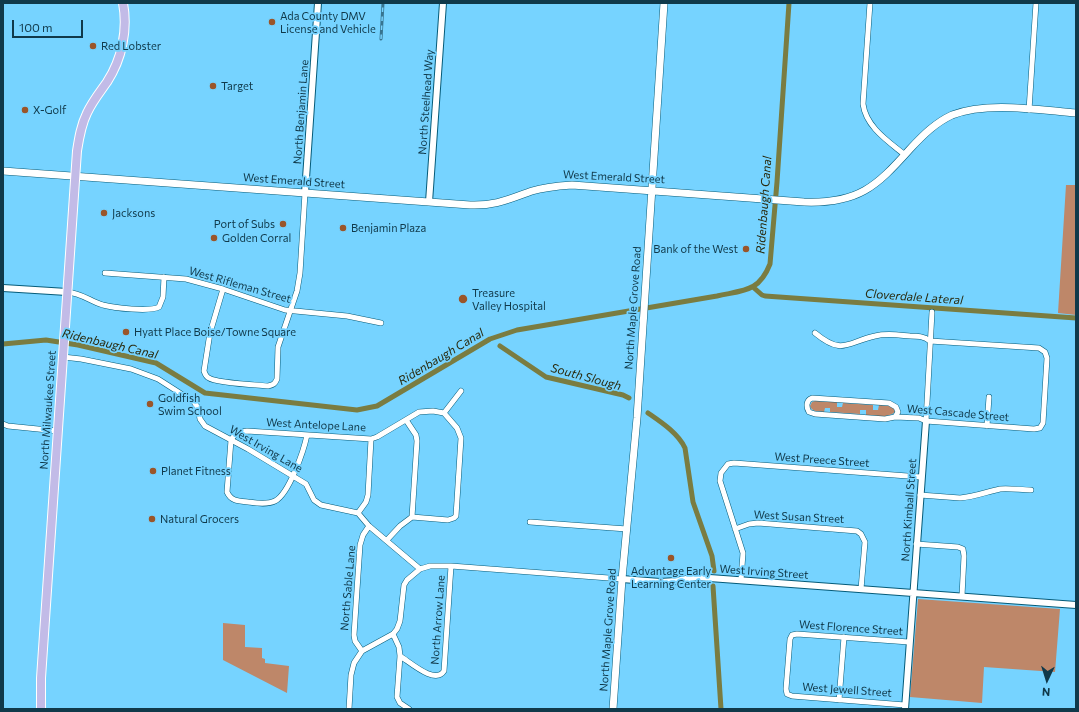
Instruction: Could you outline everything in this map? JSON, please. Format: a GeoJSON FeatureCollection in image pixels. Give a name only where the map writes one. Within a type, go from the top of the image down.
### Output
{"type":"FeatureCollection","features":[{"type":"Feature","properties":{"kind":"main road","name":"North Milwaukee Street"},"geometry":{"type":"LineString","coordinates":[[41,709],[41,678],[78,142],[82,127],[92,103],[113,72],[121,52],[124,28],[123,3]]}},
{"type":"Feature","properties":{"kind":"main road","name":"North Maple Grove Road"},"geometry":{"type":"LineString","coordinates":[[613,709],[622,579],[638,406],[664,3]]}},
{"type":"Feature","properties":{"kind":"main road","name":"West Emerald Street"},"geometry":{"type":"LineString","coordinates":[[3,171],[482,206],[503,202],[544,188],[572,185],[816,203],[846,199],[870,188],[882,179],[926,132],[947,118],[963,111],[988,107],[1076,113]]}},
{"type":"Feature","properties":{"kind":"street","name":"North Benjamin Lane"},"geometry":{"type":"LineString","coordinates":[[223,289],[210,333],[204,371],[206,376],[209,379],[218,381],[268,386],[273,385],[277,379],[278,346],[297,291],[300,273],[318,3]]}},
{"type":"Feature","properties":{"kind":"street","name":"North Steelhead Way"},"geometry":{"type":"LineString","coordinates":[[429,202],[443,3]]}},
{"type":"Feature","properties":{"kind":"street"},"geometry":{"type":"LineString","coordinates":[[870,3],[863,104],[864,112],[873,127],[905,155]]}},
{"type":"Feature","properties":{"kind":"street"},"geometry":{"type":"LineString","coordinates":[[1029,110],[1036,3],[1032,3]]}},
{"type":"Feature","properties":{"kind":"street","name":"West Rifleman Street"},"geometry":{"type":"LineString","coordinates":[[105,273],[186,279],[223,289],[290,311],[347,316],[381,323]]}},
{"type":"Feature","properties":{"kind":"street"},"geometry":{"type":"LineString","coordinates":[[3,288],[76,293],[103,305],[150,310],[159,306],[162,301],[164,277]]}},
{"type":"Feature","properties":{"kind":"street","name":"North Kimball Street"},"geometry":{"type":"LineString","coordinates":[[905,707],[926,421],[932,312]]}},
{"type":"Feature","properties":{"kind":"street"},"geometry":{"type":"LineString","coordinates":[[815,334],[824,341],[838,346],[854,344],[869,337],[886,334],[925,337],[930,341]]}},
{"type":"Feature","properties":{"kind":"street","name":"West Cascade Street"},"geometry":{"type":"LineString","coordinates":[[895,417],[898,412],[896,407],[889,403],[812,398],[808,400],[807,406],[809,412],[815,414],[885,419],[895,417],[919,418],[926,421],[1034,429],[1040,428],[1043,423],[1047,358],[1045,352],[1039,348],[930,341]]}},
{"type":"Feature","properties":{"kind":"street","name":"West Irving Lane"},"geometry":{"type":"LineString","coordinates":[[63,357],[131,369],[158,379],[194,402],[203,424],[306,484],[314,500],[321,505],[358,513]]}},
{"type":"Feature","properties":{"kind":"street"},"geometry":{"type":"LineString","coordinates":[[386,540],[400,526],[412,517],[448,520],[456,516],[461,438],[457,428],[444,413],[461,391]]}},
{"type":"Feature","properties":{"kind":"street"},"geometry":{"type":"LineString","coordinates":[[987,426],[989,397]]}},
{"type":"Feature","properties":{"kind":"street","name":"West Antelope Lane"},"geometry":{"type":"LineString","coordinates":[[231,440],[234,435],[239,432],[247,431],[371,439],[419,412],[433,411],[444,413]]}},
{"type":"Feature","properties":{"kind":"street"},"geometry":{"type":"LineString","coordinates":[[406,420],[416,435],[417,441],[412,517]]}},
{"type":"Feature","properties":{"kind":"street"},"geometry":{"type":"LineString","coordinates":[[3,424],[8,426],[58,430]]}},
{"type":"Feature","properties":{"kind":"street"},"geometry":{"type":"LineString","coordinates":[[231,440],[227,492],[229,496],[237,501],[267,503],[275,502],[281,497],[293,476],[307,435]]}},
{"type":"Feature","properties":{"kind":"street"},"geometry":{"type":"LineString","coordinates":[[371,439],[368,494],[366,502],[358,513],[369,526],[420,569]]}},
{"type":"Feature","properties":{"kind":"street","name":"West Preece Street"},"geometry":{"type":"LineString","coordinates":[[735,529],[720,480],[721,473],[728,464],[921,477]]}},
{"type":"Feature","properties":{"kind":"street"},"geometry":{"type":"LineString","coordinates":[[920,495],[967,498],[1000,489],[1031,490]]}},
{"type":"Feature","properties":{"kind":"street"},"geometry":{"type":"LineString","coordinates":[[530,522],[627,529]]}},
{"type":"Feature","properties":{"kind":"street","name":"West Susan Street"},"geometry":{"type":"LineString","coordinates":[[735,529],[749,524],[758,523],[853,530],[861,534],[865,542],[861,589]]}},
{"type":"Feature","properties":{"kind":"street","name":"North Sable Lane"},"geometry":{"type":"LineString","coordinates":[[362,651],[355,641],[354,635],[360,545],[363,535],[369,526]]}},
{"type":"Feature","properties":{"kind":"street"},"geometry":{"type":"LineString","coordinates":[[735,529],[743,553],[741,580]]}},
{"type":"Feature","properties":{"kind":"street"},"geometry":{"type":"LineString","coordinates":[[916,544],[958,547],[963,549],[962,596]]}},
{"type":"Feature","properties":{"kind":"street"},"geometry":{"type":"LineString","coordinates":[[349,709],[351,675],[354,663],[362,651],[393,634],[400,621],[404,585],[407,580],[420,569],[430,566],[451,566]]}},
{"type":"Feature","properties":{"kind":"street","name":"West Irving Street"},"geometry":{"type":"LineString","coordinates":[[451,566],[660,582],[676,581],[696,577],[1076,605]]}},
{"type":"Feature","properties":{"kind":"street","name":"North Arrow Lane"},"geometry":{"type":"LineString","coordinates":[[400,656],[430,676],[442,675],[444,671],[451,566]]}},
{"type":"Feature","properties":{"kind":"street"},"geometry":{"type":"LineString","coordinates":[[393,634],[399,647],[400,656],[397,698],[409,709]]}},
{"type":"Feature","properties":{"kind":"street","name":"West Florence Street"},"geometry":{"type":"LineString","coordinates":[[787,694],[786,689],[790,639],[792,635],[797,634],[910,642]]}},
{"type":"Feature","properties":{"kind":"street"},"geometry":{"type":"LineString","coordinates":[[839,700],[844,637]]}},
{"type":"Feature","properties":{"kind":"street","name":"West Jewell Street"},"geometry":{"type":"LineString","coordinates":[[787,694],[792,696],[905,707]]}},
{"type":"Feature","properties":{"kind":"shaded area"},"geometry":{"type":"Polygon","coordinates":[[[1066,185],[1076,185],[1076,315],[1058,313],[1066,185]]]}},
{"type":"Feature","properties":{"kind":"shaded area"},"geometry":{"type":"Polygon","coordinates":[[[812,402],[837,402],[837,407],[842,407],[843,403],[873,405],[873,410],[878,410],[879,405],[890,406],[895,412],[881,416],[866,415],[866,410],[860,410],[860,414],[830,412],[830,408],[825,408],[824,412],[812,409],[810,406],[812,402]]]}},
{"type":"Feature","properties":{"kind":"shaded area"},"geometry":{"type":"Polygon","coordinates":[[[918,599],[1060,609],[1055,672],[984,667],[982,703],[910,697],[918,599]]]}},
{"type":"Feature","properties":{"kind":"shaded area"},"geometry":{"type":"Polygon","coordinates":[[[223,623],[245,625],[245,647],[262,648],[262,658],[265,659],[265,663],[289,666],[287,693],[223,660],[223,623]]]}},
{"type":"Feature","properties":{"kind":"waterway","name":"Ridenbaugh Canal"},"geometry":{"type":"LineString","coordinates":[[3,344],[46,340],[78,345],[156,363],[205,393],[357,410],[377,406],[490,339],[517,330],[717,296],[743,291],[750,288],[761,280],[770,264],[789,3]]}},
{"type":"Feature","properties":{"kind":"waterway","name":"Cloverdale Lateral"},"geometry":{"type":"LineString","coordinates":[[753,287],[765,296],[1076,318]]}},
{"type":"Feature","properties":{"kind":"waterway","name":"South Slough"},"geometry":{"type":"LineString","coordinates":[[500,346],[546,377],[623,395],[629,398]]}},
{"type":"Feature","properties":{"kind":"waterway","name":"South Slough"},"geometry":{"type":"LineString","coordinates":[[648,413],[674,433],[685,448],[693,502],[712,556],[714,571]]}},
{"type":"Feature","properties":{"kind":"waterway","name":"South Slough"},"geometry":{"type":"LineString","coordinates":[[713,586],[721,709]]}},
{"type":"Feature","properties":{"kind":"railway"},"geometry":{"type":"LineString","coordinates":[[381,39],[383,3]]}},
{"type":"Feature","properties":{"kind":"place","name":"Ada County DMV License and Vehicle"},"geometry":{"type":"Point","coordinates":[272,22]}},
{"type":"Feature","properties":{"kind":"place","name":"Red Lobster"},"geometry":{"type":"Point","coordinates":[93,46]}},
{"type":"Feature","properties":{"kind":"place","name":"Target"},"geometry":{"type":"Point","coordinates":[213,86]}},
{"type":"Feature","properties":{"kind":"place","name":"X-Golf"},"geometry":{"type":"Point","coordinates":[25,110]}},
{"type":"Feature","properties":{"kind":"place","name":"Jacksons"},"geometry":{"type":"Point","coordinates":[104,213]}},
{"type":"Feature","properties":{"kind":"place","name":"Port of Subs"},"geometry":{"type":"Point","coordinates":[283,224]}},
{"type":"Feature","properties":{"kind":"place","name":"Benjamin Plaza"},"geometry":{"type":"Point","coordinates":[343,228]}},
{"type":"Feature","properties":{"kind":"place","name":"Golden Corral"},"geometry":{"type":"Point","coordinates":[214,238]}},
{"type":"Feature","properties":{"kind":"place","name":"Bank of the West"},"geometry":{"type":"Point","coordinates":[746,249]}},
{"type":"Feature","properties":{"kind":"place","name":"Treasure Valley Hospital"},"geometry":{"type":"Point","coordinates":[463,299]}},
{"type":"Feature","properties":{"kind":"place","name":"Hyatt Place Boise/Towne Square"},"geometry":{"type":"Point","coordinates":[126,332]}},
{"type":"Feature","properties":{"kind":"place","name":"Goldfish Swim School"},"geometry":{"type":"Point","coordinates":[150,404]}},
{"type":"Feature","properties":{"kind":"place","name":"Planet Fitness"},"geometry":{"type":"Point","coordinates":[153,471]}},
{"type":"Feature","properties":{"kind":"place","name":"Natural Grocers"},"geometry":{"type":"Point","coordinates":[152,519]}},
{"type":"Feature","properties":{"kind":"place","name":"Advantage Early Learning Center"},"geometry":{"type":"Point","coordinates":[671,558]}}]}
